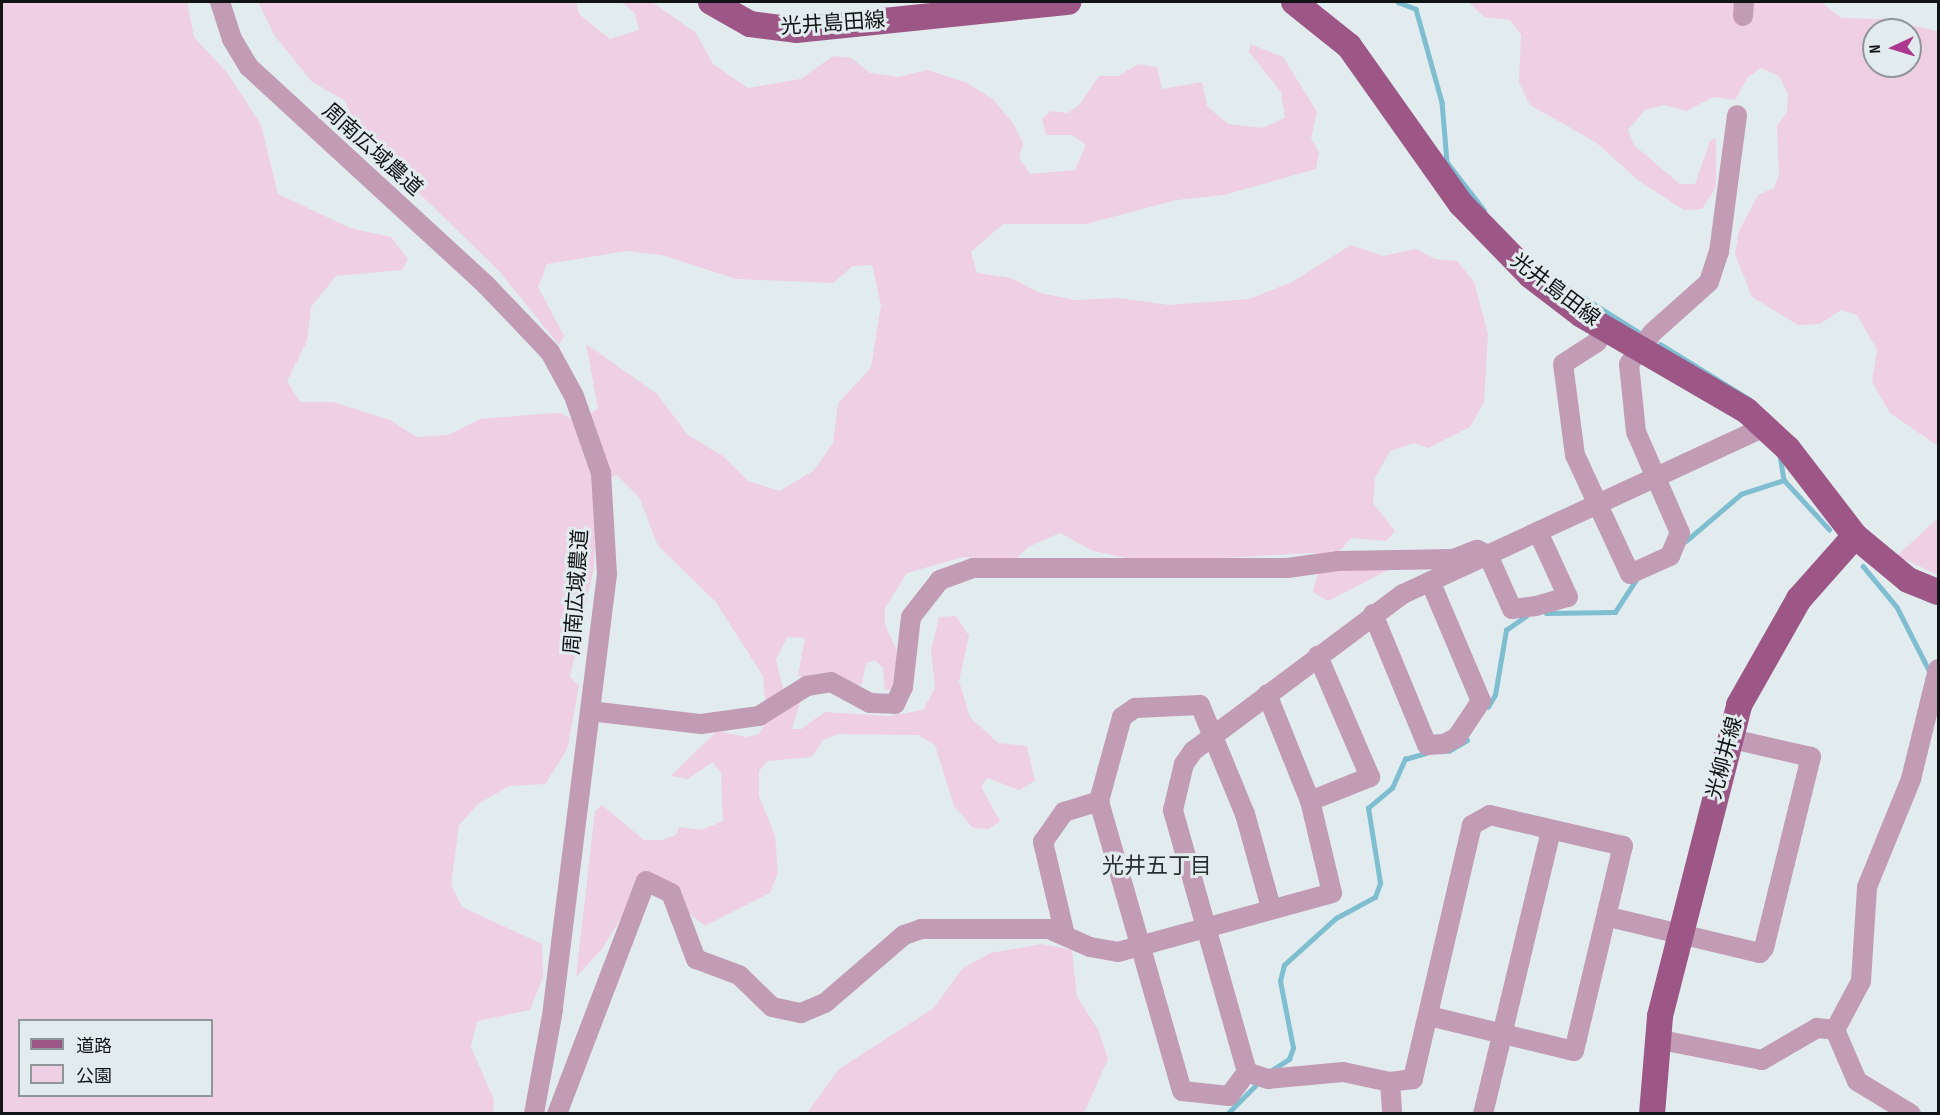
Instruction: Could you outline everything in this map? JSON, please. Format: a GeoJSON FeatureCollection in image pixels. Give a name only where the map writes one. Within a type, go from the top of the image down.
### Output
{"type":"FeatureCollection","features":[{"type":"Feature","properties":{"kind":"main road","name":"光井島田線"},"geometry":{"type":"LineString","coordinates":[[711,2],[750,24],[796,30],[1069,2]]}},
{"type":"Feature","properties":{"kind":"main road","name":"光井島田線"},"geometry":{"type":"LineString","coordinates":[[1294,2],[1329,24],[1349,46],[1490,238],[1531,276],[1606,329],[1729,398],[1764,427],[1855,536]]}},
{"type":"Feature","properties":{"kind":"main road"},"geometry":{"type":"LineString","coordinates":[[1855,536],[1908,579],[1938,592]]}},
{"type":"Feature","properties":{"kind":"main road","name":"光柳井線"},"geometry":{"type":"LineString","coordinates":[[1652,1113],[1656,1039],[1728,738],[1774,637],[1855,536]]}},
{"type":"Feature","properties":{"kind":"street","name":"周南広域農道"},"geometry":{"type":"LineString","coordinates":[[220,2],[232,39],[249,67],[527,324],[574,396],[601,473],[607,525],[590,711],[553,1010],[534,1113]]}},
{"type":"Feature","properties":{"kind":"street"},"geometry":{"type":"LineString","coordinates":[[1606,329],[1597,342],[1563,364],[1575,455],[1630,574],[1670,556],[1680,532],[1636,432],[1629,364],[1643,350],[1653,333],[1709,282],[1719,252],[1737,115]]}},
{"type":"Feature","properties":{"kind":"street"},"geometry":{"type":"LineString","coordinates":[[1258,1076],[1207,928],[1173,810],[1184,764],[1213,736],[1373,614],[1430,581],[1764,427]]}},
{"type":"Feature","properties":{"kind":"street"},"geometry":{"type":"LineString","coordinates":[[590,711],[701,724],[759,716],[807,686],[831,682],[870,703],[895,704],[903,687],[911,617],[940,580],[974,568],[1040,571],[1080,565],[1171,572],[1453,559],[1477,550],[1488,555],[1512,609],[1568,597],[1538,532]]}},
{"type":"Feature","properties":{"kind":"street"},"geometry":{"type":"LineString","coordinates":[[1373,614],[1427,745],[1444,744],[1456,737],[1481,701],[1430,581]]}},
{"type":"Feature","properties":{"kind":"street"},"geometry":{"type":"LineString","coordinates":[[1310,801],[1370,777],[1318,656]]}},
{"type":"Feature","properties":{"kind":"street"},"geometry":{"type":"LineString","coordinates":[[1835,1030],[1861,981],[1868,887],[1911,779],[1935,680]]}},
{"type":"Feature","properties":{"kind":"street"},"geometry":{"type":"LineString","coordinates":[[557,1113],[646,881],[671,893],[696,959],[739,975],[782,1011],[811,1011],[825,1004],[904,935],[921,929],[1032,928],[1065,935],[1090,948],[1118,952],[1332,893],[1310,801],[1267,694]]}},
{"type":"Feature","properties":{"kind":"street"},"geometry":{"type":"LineString","coordinates":[[1272,908],[1245,814],[1200,705],[1191,702],[1135,708],[1122,717],[1099,801],[1182,1091],[1229,1095],[1258,1076],[1343,1072],[1390,1082],[1413,1079],[1472,825],[1490,815],[1623,846],[1609,917],[1574,1051],[1429,1016]]}},
{"type":"Feature","properties":{"kind":"street"},"geometry":{"type":"LineString","coordinates":[[1609,917],[1760,953],[1794,831],[1811,757],[1728,738]]}},
{"type":"Feature","properties":{"kind":"street"},"geometry":{"type":"LineString","coordinates":[[1065,935],[1043,842],[1064,812],[1099,801]]}},
{"type":"Feature","properties":{"kind":"street"},"geometry":{"type":"LineString","coordinates":[[1483,1113],[1551,831]]}},
{"type":"Feature","properties":{"kind":"street"},"geometry":{"type":"LineString","coordinates":[[1656,1039],[1762,1060],[1816,1028],[1835,1030]]}},
{"type":"Feature","properties":{"kind":"street"},"geometry":{"type":"LineString","coordinates":[[1835,1030],[1857,1081],[1911,1113]]}},
{"type":"Feature","properties":{"kind":"street"},"geometry":{"type":"LineString","coordinates":[[1390,1082],[1392,1113]]}},
{"type":"Feature","properties":{"kind":"green space"},"geometry":{"type":"Polygon","coordinates":[[[2,2],[187,2],[194,37],[228,74],[261,125],[278,194],[350,228],[391,237],[408,259],[402,270],[336,276],[311,307],[307,341],[287,381],[300,402],[333,402],[390,420],[417,437],[448,435],[480,419],[560,413],[580,423],[598,408],[586,344],[657,394],[688,435],[723,456],[748,481],[780,491],[813,471],[833,443],[838,403],[871,368],[881,305],[872,265],[853,266],[833,283],[736,279],[662,255],[626,251],[547,264],[538,287],[564,336],[559,345],[499,271],[388,163],[357,126],[344,100],[312,82],[275,36],[258,2],[576,2],[579,14],[610,39],[639,30],[635,13],[622,2],[652,2],[696,33],[713,64],[748,88],[801,79],[833,56],[851,58],[870,73],[898,77],[927,70],[965,82],[994,100],[1014,125],[1023,143],[1019,158],[1030,174],[1075,170],[1086,145],[1072,135],[1046,135],[1042,119],[1051,111],[1068,113],[1079,105],[1099,76],[1118,76],[1138,64],[1157,67],[1162,89],[1202,82],[1207,106],[1228,124],[1262,128],[1285,118],[1281,92],[1249,52],[1250,44],[1283,57],[1317,112],[1311,139],[1319,152],[1316,169],[1224,195],[1177,200],[1086,224],[1003,224],[971,252],[977,273],[1011,278],[1040,293],[1075,300],[1119,298],[1169,305],[1249,299],[1292,282],[1351,245],[1383,256],[1416,249],[1435,259],[1457,261],[1474,282],[1488,334],[1484,402],[1470,427],[1428,448],[1414,443],[1390,451],[1375,478],[1373,503],[1395,531],[1386,541],[1351,538],[1339,552],[1352,567],[1388,570],[1328,601],[1313,592],[1319,569],[1314,553],[1146,562],[1093,551],[1060,533],[1028,547],[1015,560],[963,557],[907,573],[885,608],[885,625],[898,653],[895,687],[885,691],[883,668],[875,660],[866,663],[862,684],[856,687],[798,676],[805,638],[787,637],[776,660],[783,689],[801,699],[792,729],[801,729],[825,712],[889,716],[923,710],[935,688],[931,650],[939,617],[956,616],[969,636],[959,681],[970,717],[998,743],[1027,746],[1035,781],[1019,790],[987,778],[981,787],[1000,821],[989,829],[973,828],[954,806],[935,745],[918,735],[838,734],[823,740],[812,757],[768,761],[759,771],[759,796],[775,836],[778,872],[770,893],[705,926],[689,913],[681,891],[659,876],[646,877],[602,949],[576,977],[595,811],[602,805],[644,840],[662,840],[676,835],[679,827],[702,830],[723,821],[721,773],[713,762],[688,779],[671,776],[717,731],[746,737],[759,734],[767,720],[763,676],[715,601],[658,546],[639,497],[617,475],[597,485],[594,567],[570,677],[579,686],[567,750],[545,784],[509,786],[478,804],[459,825],[451,885],[462,907],[542,944],[543,977],[530,1010],[477,1021],[471,1047],[494,1100],[493,1113],[2,1114],[2,2]]]}},
{"type":"Feature","properties":{"kind":"green space"},"geometry":{"type":"Polygon","coordinates":[[[1468,2],[1821,2],[1841,18],[1862,19],[1862,78],[1922,78],[1922,28],[1938,31],[1938,446],[1890,413],[1872,382],[1877,350],[1857,315],[1841,310],[1820,324],[1798,325],[1752,297],[1735,254],[1739,231],[1758,195],[1774,188],[1779,175],[1777,126],[1787,112],[1788,94],[1779,76],[1761,68],[1748,77],[1735,100],[1713,97],[1687,111],[1664,105],[1645,110],[1628,130],[1634,145],[1680,184],[1695,184],[1710,141],[1716,138],[1716,187],[1702,209],[1684,210],[1639,181],[1597,143],[1530,105],[1519,83],[1521,35],[1510,20],[1484,17],[1468,2]]]}},
{"type":"Feature","properties":{"kind":"green space"},"geometry":{"type":"Polygon","coordinates":[[[1938,518],[1938,575],[1897,556],[1938,518]]]}},
{"type":"Feature","properties":{"kind":"green space"},"geometry":{"type":"Polygon","coordinates":[[[1042,944],[1072,950],[1077,997],[1099,1031],[1108,1059],[1084,1113],[807,1113],[839,1069],[934,1008],[962,969],[990,953],[1042,944]]]}},
{"type":"Feature","properties":{"kind":"waterway"},"geometry":{"type":"LineString","coordinates":[[1398,2],[1416,9],[1442,102],[1447,162],[1484,210]]}},
{"type":"Feature","properties":{"kind":"waterway"},"geometry":{"type":"LineString","coordinates":[[1562,284],[1640,333]]}},
{"type":"Feature","properties":{"kind":"waterway"},"geometry":{"type":"LineString","coordinates":[[1660,344],[1749,399]]}},
{"type":"Feature","properties":{"kind":"waterway"},"geometry":{"type":"LineString","coordinates":[[1780,455],[1784,480],[1829,529]]}},
{"type":"Feature","properties":{"kind":"waterway"},"geometry":{"type":"LineString","coordinates":[[1686,541],[1741,494],[1784,480]]}},
{"type":"Feature","properties":{"kind":"waterway"},"geometry":{"type":"LineString","coordinates":[[1863,566],[1897,607],[1930,672]]}},
{"type":"Feature","properties":{"kind":"waterway"},"geometry":{"type":"LineString","coordinates":[[1546,613],[1615,612],[1636,580]]}},
{"type":"Feature","properties":{"kind":"waterway"},"geometry":{"type":"LineString","coordinates":[[1488,707],[1495,695],[1506,630],[1526,616]]}},
{"type":"Feature","properties":{"kind":"waterway"},"geometry":{"type":"LineString","coordinates":[[1449,751],[1467,740]]}},
{"type":"Feature","properties":{"kind":"waterway"},"geometry":{"type":"LineString","coordinates":[[1269,1072],[1289,1059],[1293,1048],[1280,981],[1284,965],[1336,918],[1375,897],[1380,883],[1368,808],[1392,788],[1405,759],[1426,753]]}},
{"type":"Feature","properties":{"kind":"waterway"},"geometry":{"type":"LineString","coordinates":[[1227,1114],[1259,1082]]}},
{"type":"Feature","properties":{"kind":"district","name":"光井五丁目"},"geometry":{"type":"Point","coordinates":[1157,867]}}]}
